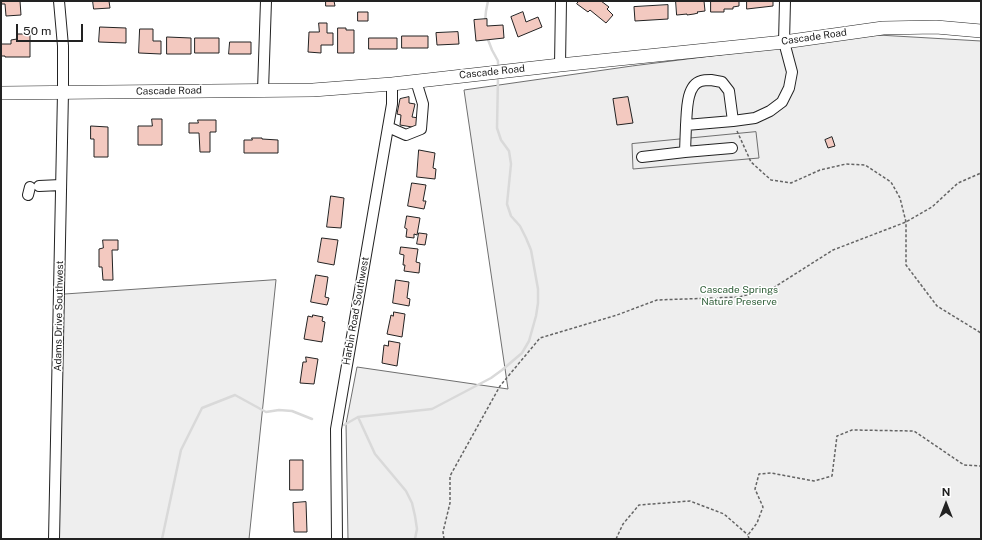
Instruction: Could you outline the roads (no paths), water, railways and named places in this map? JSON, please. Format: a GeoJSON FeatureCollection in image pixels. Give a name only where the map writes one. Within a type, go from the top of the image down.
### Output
{"type":"FeatureCollection","features":[{"type":"Feature","properties":{"kind":"main road","name":"Cascade Road"},"geometry":{"type":"LineString","coordinates":[[1,93],[313,90],[416,82],[560,65],[784,42],[883,28],[936,26],[981,31]]}},
{"type":"Feature","properties":{"kind":"street","name":"Adams Drive Southwest"},"geometry":{"type":"LineString","coordinates":[[54,539],[63,92],[63,46],[59,1]]}},
{"type":"Feature","properties":{"kind":"street"},"geometry":{"type":"LineString","coordinates":[[263,90],[266,1]]}},
{"type":"Feature","properties":{"kind":"street"},"geometry":{"type":"LineString","coordinates":[[560,65],[561,1]]}},
{"type":"Feature","properties":{"kind":"street"},"geometry":{"type":"LineString","coordinates":[[686,125],[733,122],[755,118],[770,111],[782,102],[789,88],[792,72],[784,42],[785,1]]}},
{"type":"Feature","properties":{"kind":"street"},"geometry":{"type":"LineString","coordinates":[[685,152],[688,103],[692,87],[700,81],[711,80],[722,82],[729,91],[733,122]]}},
{"type":"Feature","properties":{"kind":"street"},"geometry":{"type":"LineString","coordinates":[[388,127],[406,135],[421,129],[423,104],[416,82]]}},
{"type":"Feature","properties":{"kind":"street","name":"Harbin Road Southwest"},"geometry":{"type":"LineString","coordinates":[[337,539],[336,429],[392,104],[392,84]]}},
{"type":"Feature","properties":{"kind":"street"},"geometry":{"type":"LineString","coordinates":[[642,157],[732,148]]}},
{"type":"Feature","properties":{"kind":"street"},"geometry":{"type":"LineString","coordinates":[[32,189],[61,185]]}},
{"type":"Feature","properties":{"kind":"waterway"},"geometry":{"type":"LineString","coordinates":[[485,22],[488,1]]}},
{"type":"Feature","properties":{"kind":"waterway"},"geometry":{"type":"LineString","coordinates":[[487,37],[498,61],[498,68]]}},
{"type":"Feature","properties":{"kind":"waterway"},"geometry":{"type":"LineString","coordinates":[[344,425],[358,417],[432,409],[491,378],[522,353],[529,341],[536,316],[538,289],[531,250],[520,226],[511,216],[507,204],[511,164],[509,151],[501,140],[497,128],[498,77]]}},
{"type":"Feature","properties":{"kind":"waterway"},"geometry":{"type":"LineString","coordinates":[[162,539],[181,450],[202,408],[235,395],[266,412],[279,410],[292,411],[312,419]]}},
{"type":"Feature","properties":{"kind":"waterway"},"geometry":{"type":"LineString","coordinates":[[358,417],[375,454],[406,491],[412,503],[417,529],[415,539]]}},
{"type":"Feature","properties":{"kind":"park label","name":"Cascade Springs Nature Preserve"},"geometry":{"type":"Point","coordinates":[739,296]}}]}
